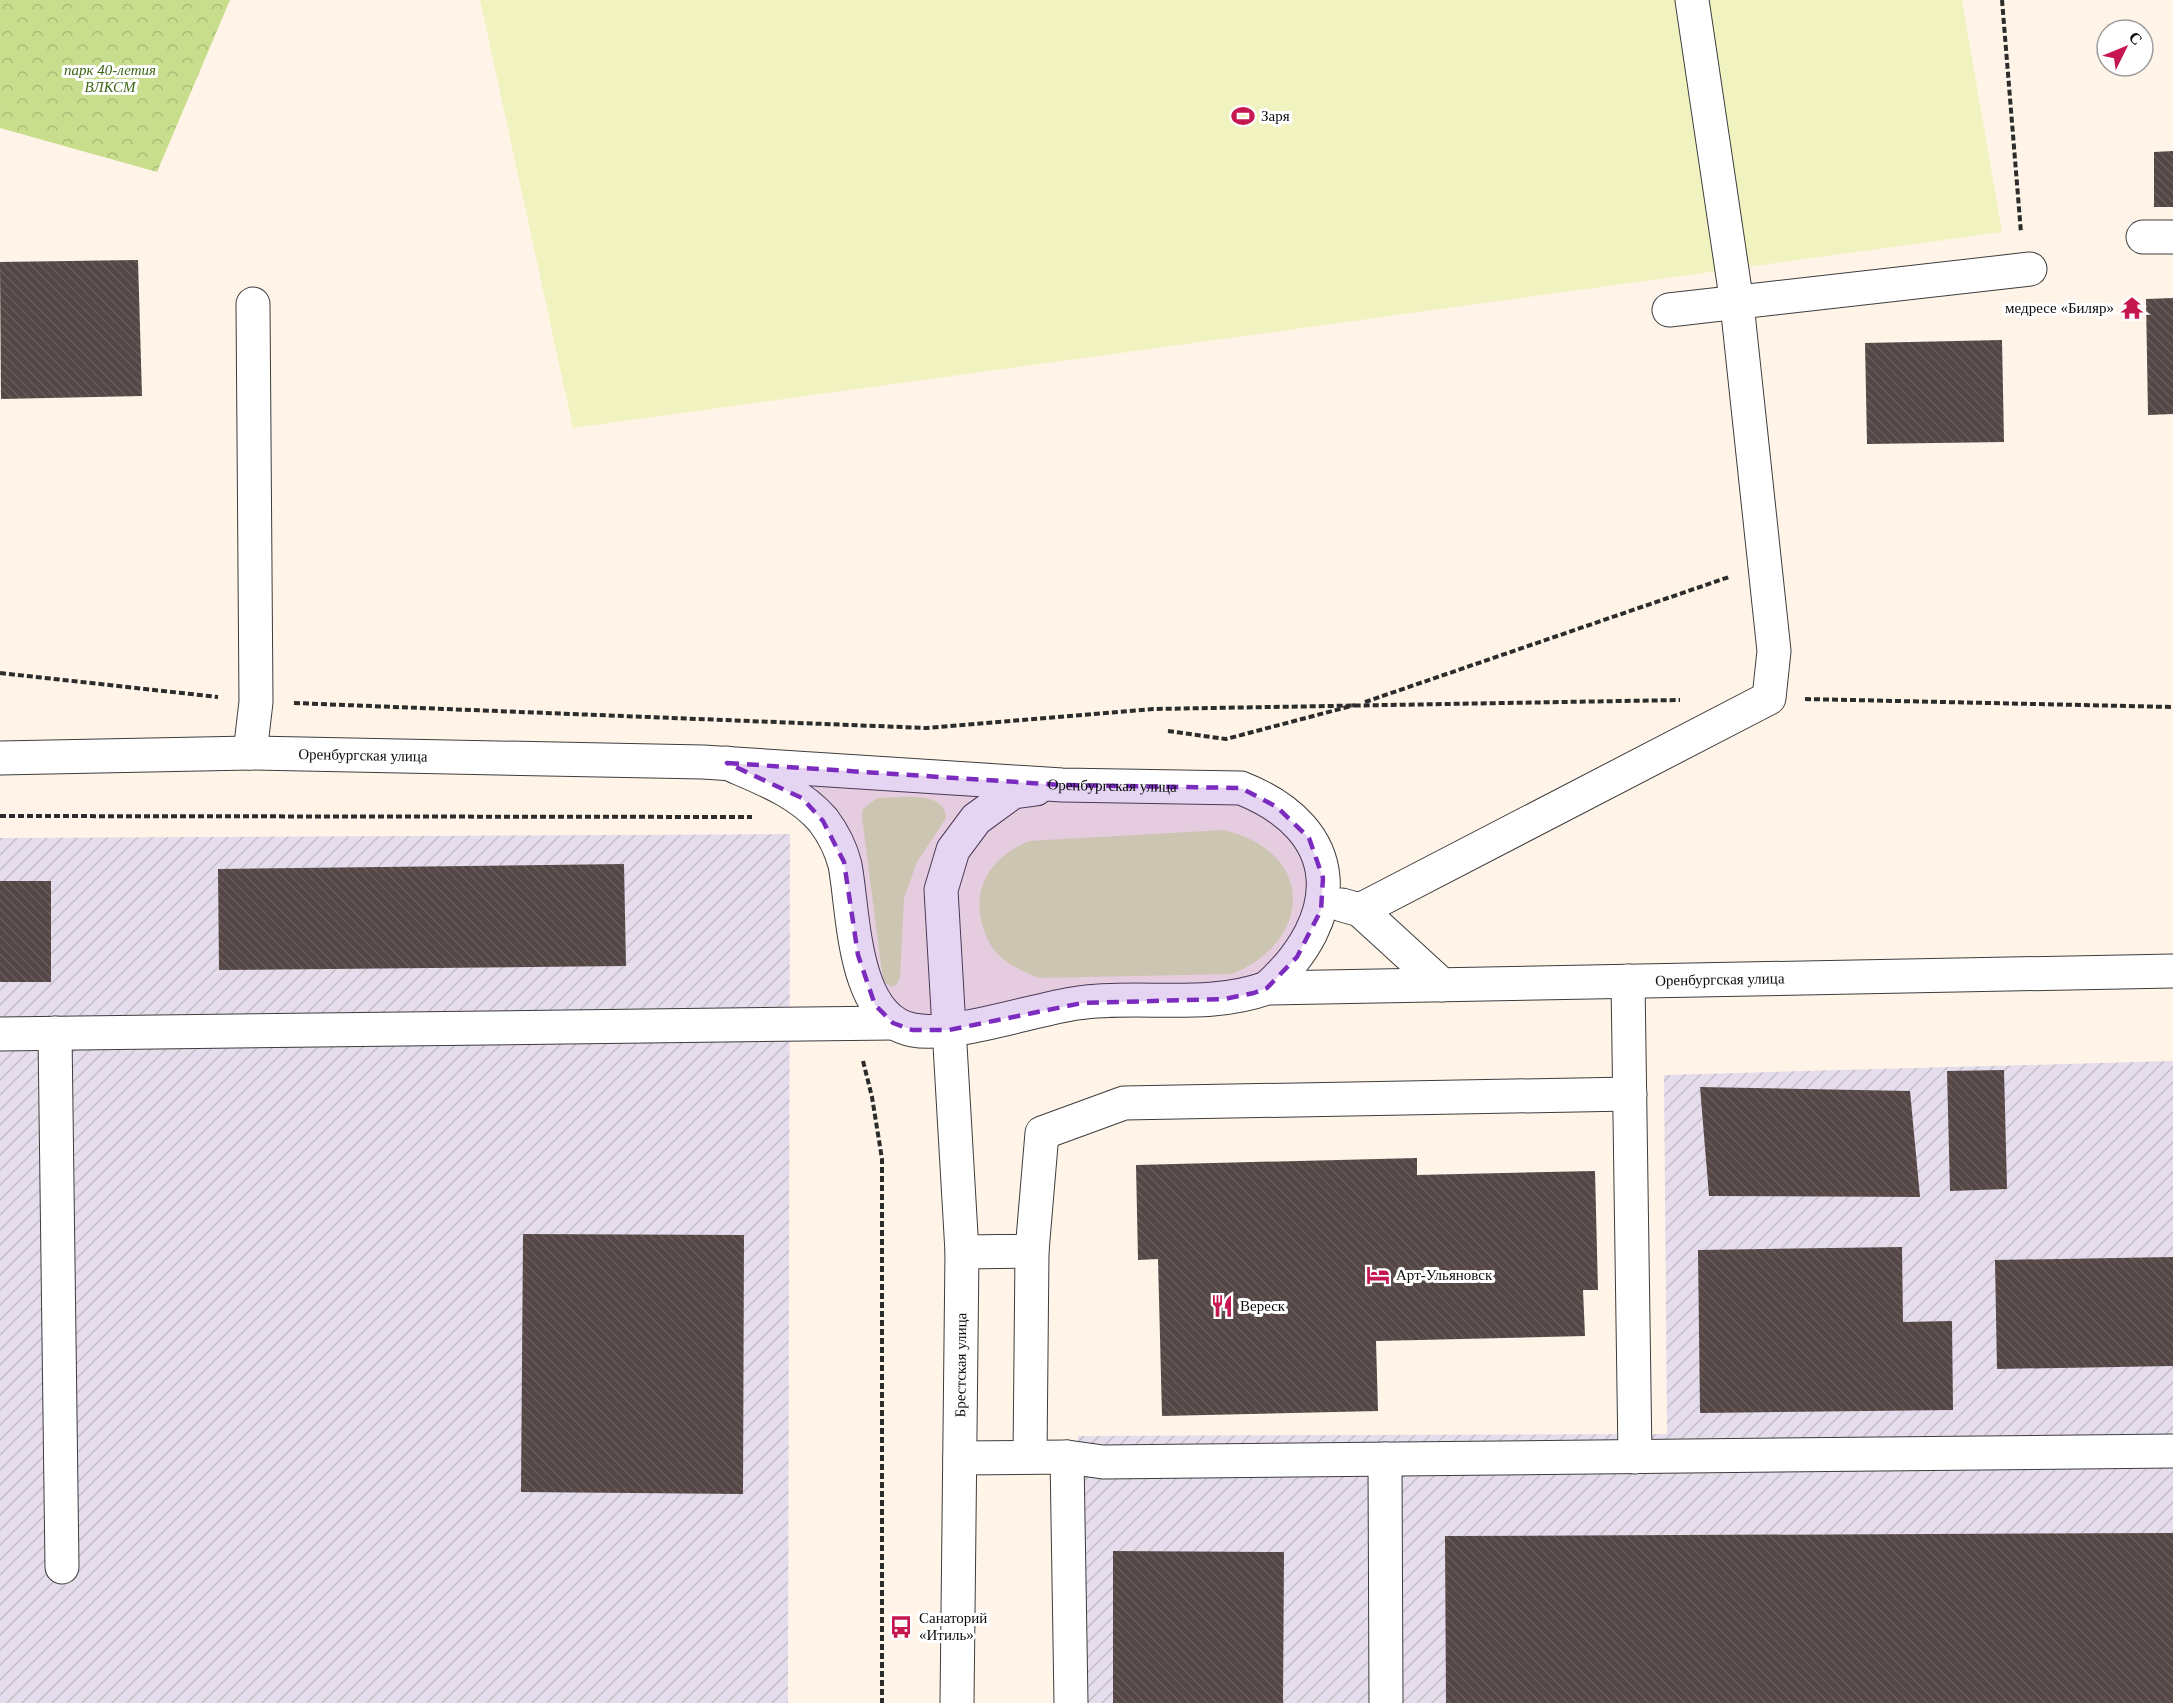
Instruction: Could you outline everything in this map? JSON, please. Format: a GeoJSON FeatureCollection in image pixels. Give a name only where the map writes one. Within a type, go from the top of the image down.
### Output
{"type":"FeatureCollection","features":[{"type":"Feature","properties":{"kind":"street"},"geometry":{"type":"LineString","coordinates":[[1360,910],[1769,698],[1774,651],[1737,304],[1692,0]]}},
{"type":"Feature","properties":{"kind":"street"},"geometry":{"type":"LineString","coordinates":[[1669,310],[1737,304],[2025,254]]}},
{"type":"Feature","properties":{"kind":"street"},"geometry":{"type":"LineString","coordinates":[[250,753],[256,702],[253,304]]}},
{"type":"Feature","properties":{"kind":"street","name":"Оренбургская улица"},"geometry":{"type":"LineString","coordinates":[[0,758],[250,753],[727,763],[1062,785],[1241,788],[1261,796],[1296,822],[1309,838],[1321,867],[1323,899],[1317,923],[1305,948],[1284,973],[1267,988]]}},
{"type":"Feature","properties":{"kind":"street","name":"Оренбургская улица"},"geometry":{"type":"LineString","coordinates":[[727,763],[802,798],[829,831],[844,862],[858,955],[868,989],[875,1005],[893,1023],[912,1030],[949,1030],[1082,1003],[1224,999],[1267,988],[2173,972]]}},
{"type":"Feature","properties":{"kind":"street","name":"Брестская улица"},"geometry":{"type":"LineString","coordinates":[[957,1703],[962,1252],[941,890],[953,850],[976,819],[1013,792],[1062,785]]}},
{"type":"Feature","properties":{"kind":"street"},"geometry":{"type":"LineString","coordinates":[[1323,899],[1360,910],[1442,985]]}},
{"type":"Feature","properties":{"kind":"street"},"geometry":{"type":"LineString","coordinates":[[1628,981],[1635,1456]]}},
{"type":"Feature","properties":{"kind":"street"},"geometry":{"type":"LineString","coordinates":[[0,1034],[893,1023]]}},
{"type":"Feature","properties":{"kind":"street"},"geometry":{"type":"LineString","coordinates":[[56,1033],[62,1567]]}},
{"type":"Feature","properties":{"kind":"street"},"geometry":{"type":"LineString","coordinates":[[1030,1457],[1032,1251],[1042,1133],[1124,1103],[1630,1094]]}},
{"type":"Feature","properties":{"kind":"street"},"geometry":{"type":"LineString","coordinates":[[962,1252],[1032,1251]]}},
{"type":"Feature","properties":{"kind":"street"},"geometry":{"type":"LineString","coordinates":[[960,1458],[1067,1457],[1103,1462],[2173,1451]]}},
{"type":"Feature","properties":{"kind":"street"},"geometry":{"type":"LineString","coordinates":[[1067,1457],[1071,1703]]}},
{"type":"Feature","properties":{"kind":"street"},"geometry":{"type":"LineString","coordinates":[[1385,1459],[1386,1703]]}},
{"type":"Feature","properties":{"kind":"path"},"geometry":{"type":"LineString","coordinates":[[2002,0],[2025,254]]}},
{"type":"Feature","properties":{"kind":"path"},"geometry":{"type":"LineString","coordinates":[[1168,731],[1226,739],[1361,704],[1764,564]]}},
{"type":"Feature","properties":{"kind":"path"},"geometry":{"type":"LineString","coordinates":[[0,673],[256,702],[926,728],[1153,709],[1361,704]]}},
{"type":"Feature","properties":{"kind":"path"},"geometry":{"type":"LineString","coordinates":[[0,816],[759,818]]}},
{"type":"Feature","properties":{"kind":"path"},"geometry":{"type":"LineString","coordinates":[[854,1024],[872,1097],[882,1160],[882,1703]]}},
{"type":"Feature","properties":{"kind":"highlighted area"},"geometry":{"type":"Polygon","coordinates":[[[727,763],[1062,785],[1241,788],[1277,807],[1309,838],[1323,878],[1321,910],[1297,957],[1267,988],[1254,993],[1224,999],[1082,1003],[949,1030],[912,1030],[893,1023],[875,1005],[858,955],[844,862],[823,821],[802,798],[727,763]]]}},
{"type":"Feature","properties":{"kind":"shaded area"},"geometry":{"type":"Polygon","coordinates":[[[790,834],[788,1703],[0,1703],[0,838],[790,834]]]}},
{"type":"Feature","properties":{"kind":"shaded area"},"geometry":{"type":"Polygon","coordinates":[[[2173,1061],[2173,1703],[1087,1703],[1078,1436],[1667,1434],[1664,1075],[2173,1061]]]}},
{"type":"Feature","properties":{"kind":"green space","name":"парк 40-летия ВЛКСМ"},"geometry":{"type":"Polygon","coordinates":[[[0,0],[230,0],[157,172],[0,128],[0,0]]]}},
{"type":"Feature","properties":{"kind":"green space","name":"Заря"},"geometry":{"type":"Polygon","coordinates":[[[480,0],[1962,0],[2002,232],[573,428],[480,0]]]}},
{"type":"Feature","properties":{"kind":"green space"},"geometry":{"type":"Polygon","coordinates":[[[919,797],[929,799],[944,809],[946,818],[917,862],[904,898],[900,978],[896,985],[891,987],[883,981],[862,817],[863,809],[877,798],[919,797]]]}},
{"type":"Feature","properties":{"kind":"green space"},"geometry":{"type":"Polygon","coordinates":[[[1224,830],[1254,841],[1275,857],[1288,876],[1293,898],[1289,919],[1278,940],[1259,959],[1232,974],[1039,978],[1001,958],[992,947],[984,930],[980,914],[983,884],[1000,859],[1029,841],[1224,830]]]}},
{"type":"Feature","properties":{"kind":"building"},"geometry":{"type":"Polygon","coordinates":[[[2173,151],[2173,207],[2154,207],[2154,152],[2173,151]]]}},
{"type":"Feature","properties":{"kind":"building"},"geometry":{"type":"Polygon","coordinates":[[[138,260],[142,396],[1,399],[0,262],[138,260]]]}},
{"type":"Feature","properties":{"kind":"building"},"geometry":{"type":"Polygon","coordinates":[[[2173,298],[2173,414],[2148,415],[2146,299],[2173,298]]]}},
{"type":"Feature","properties":{"kind":"building"},"geometry":{"type":"Polygon","coordinates":[[[2002,340],[2004,442],[1867,444],[1865,343],[2002,340]]]}},
{"type":"Feature","properties":{"kind":"building"},"geometry":{"type":"Polygon","coordinates":[[[624,864],[626,966],[219,970],[218,869],[624,864]]]}},
{"type":"Feature","properties":{"kind":"building"},"geometry":{"type":"Polygon","coordinates":[[[0,881],[51,881],[51,982],[0,982],[0,881]]]}},
{"type":"Feature","properties":{"kind":"building"},"geometry":{"type":"Polygon","coordinates":[[[2004,1070],[2007,1189],[1950,1191],[1947,1071],[2004,1070]]]}},
{"type":"Feature","properties":{"kind":"building"},"geometry":{"type":"Polygon","coordinates":[[[1700,1087],[1910,1091],[1920,1197],[1709,1196],[1700,1087]]]}},
{"type":"Feature","properties":{"kind":"building","name":"Арт-Ульяновск"},"geometry":{"type":"Polygon","coordinates":[[[1417,1158],[1417,1175],[1595,1171],[1598,1290],[1583,1290],[1585,1336],[1376,1341],[1378,1411],[1162,1416],[1158,1259],[1138,1260],[1136,1165],[1417,1158]]]}},
{"type":"Feature","properties":{"kind":"building"},"geometry":{"type":"Polygon","coordinates":[[[523,1234],[744,1235],[743,1494],[521,1492],[523,1234]]]}},
{"type":"Feature","properties":{"kind":"building"},"geometry":{"type":"Polygon","coordinates":[[[1902,1247],[1903,1322],[1952,1321],[1953,1410],[1700,1413],[1698,1250],[1902,1247]]]}},
{"type":"Feature","properties":{"kind":"building"},"geometry":{"type":"Polygon","coordinates":[[[2173,1257],[2173,1366],[1997,1369],[1995,1260],[2173,1257]]]}},
{"type":"Feature","properties":{"kind":"building"},"geometry":{"type":"Polygon","coordinates":[[[2173,1533],[2173,1703],[1446,1703],[1445,1536],[2173,1533]]]}},
{"type":"Feature","properties":{"kind":"building"},"geometry":{"type":"Polygon","coordinates":[[[1113,1551],[1284,1552],[1283,1703],[1113,1703],[1113,1551]]]}},
{"type":"Feature","properties":{"kind":"place","name":"Заря"},"geometry":{"type":"Point","coordinates":[1243,116]}},
{"type":"Feature","properties":{"kind":"place","name":"медресе «Биляр»"},"geometry":{"type":"Point","coordinates":[2132,308]}},
{"type":"Feature","properties":{"kind":"place","name":"Арт-Ульяновск"},"geometry":{"type":"Point","coordinates":[1378,1275]}},
{"type":"Feature","properties":{"kind":"place","name":"Вереск"},"geometry":{"type":"Point","coordinates":[1222,1306]}},
{"type":"Feature","properties":{"kind":"place","name":"Санаторий «Итиль»"},"geometry":{"type":"Point","coordinates":[901,1627]}}]}
